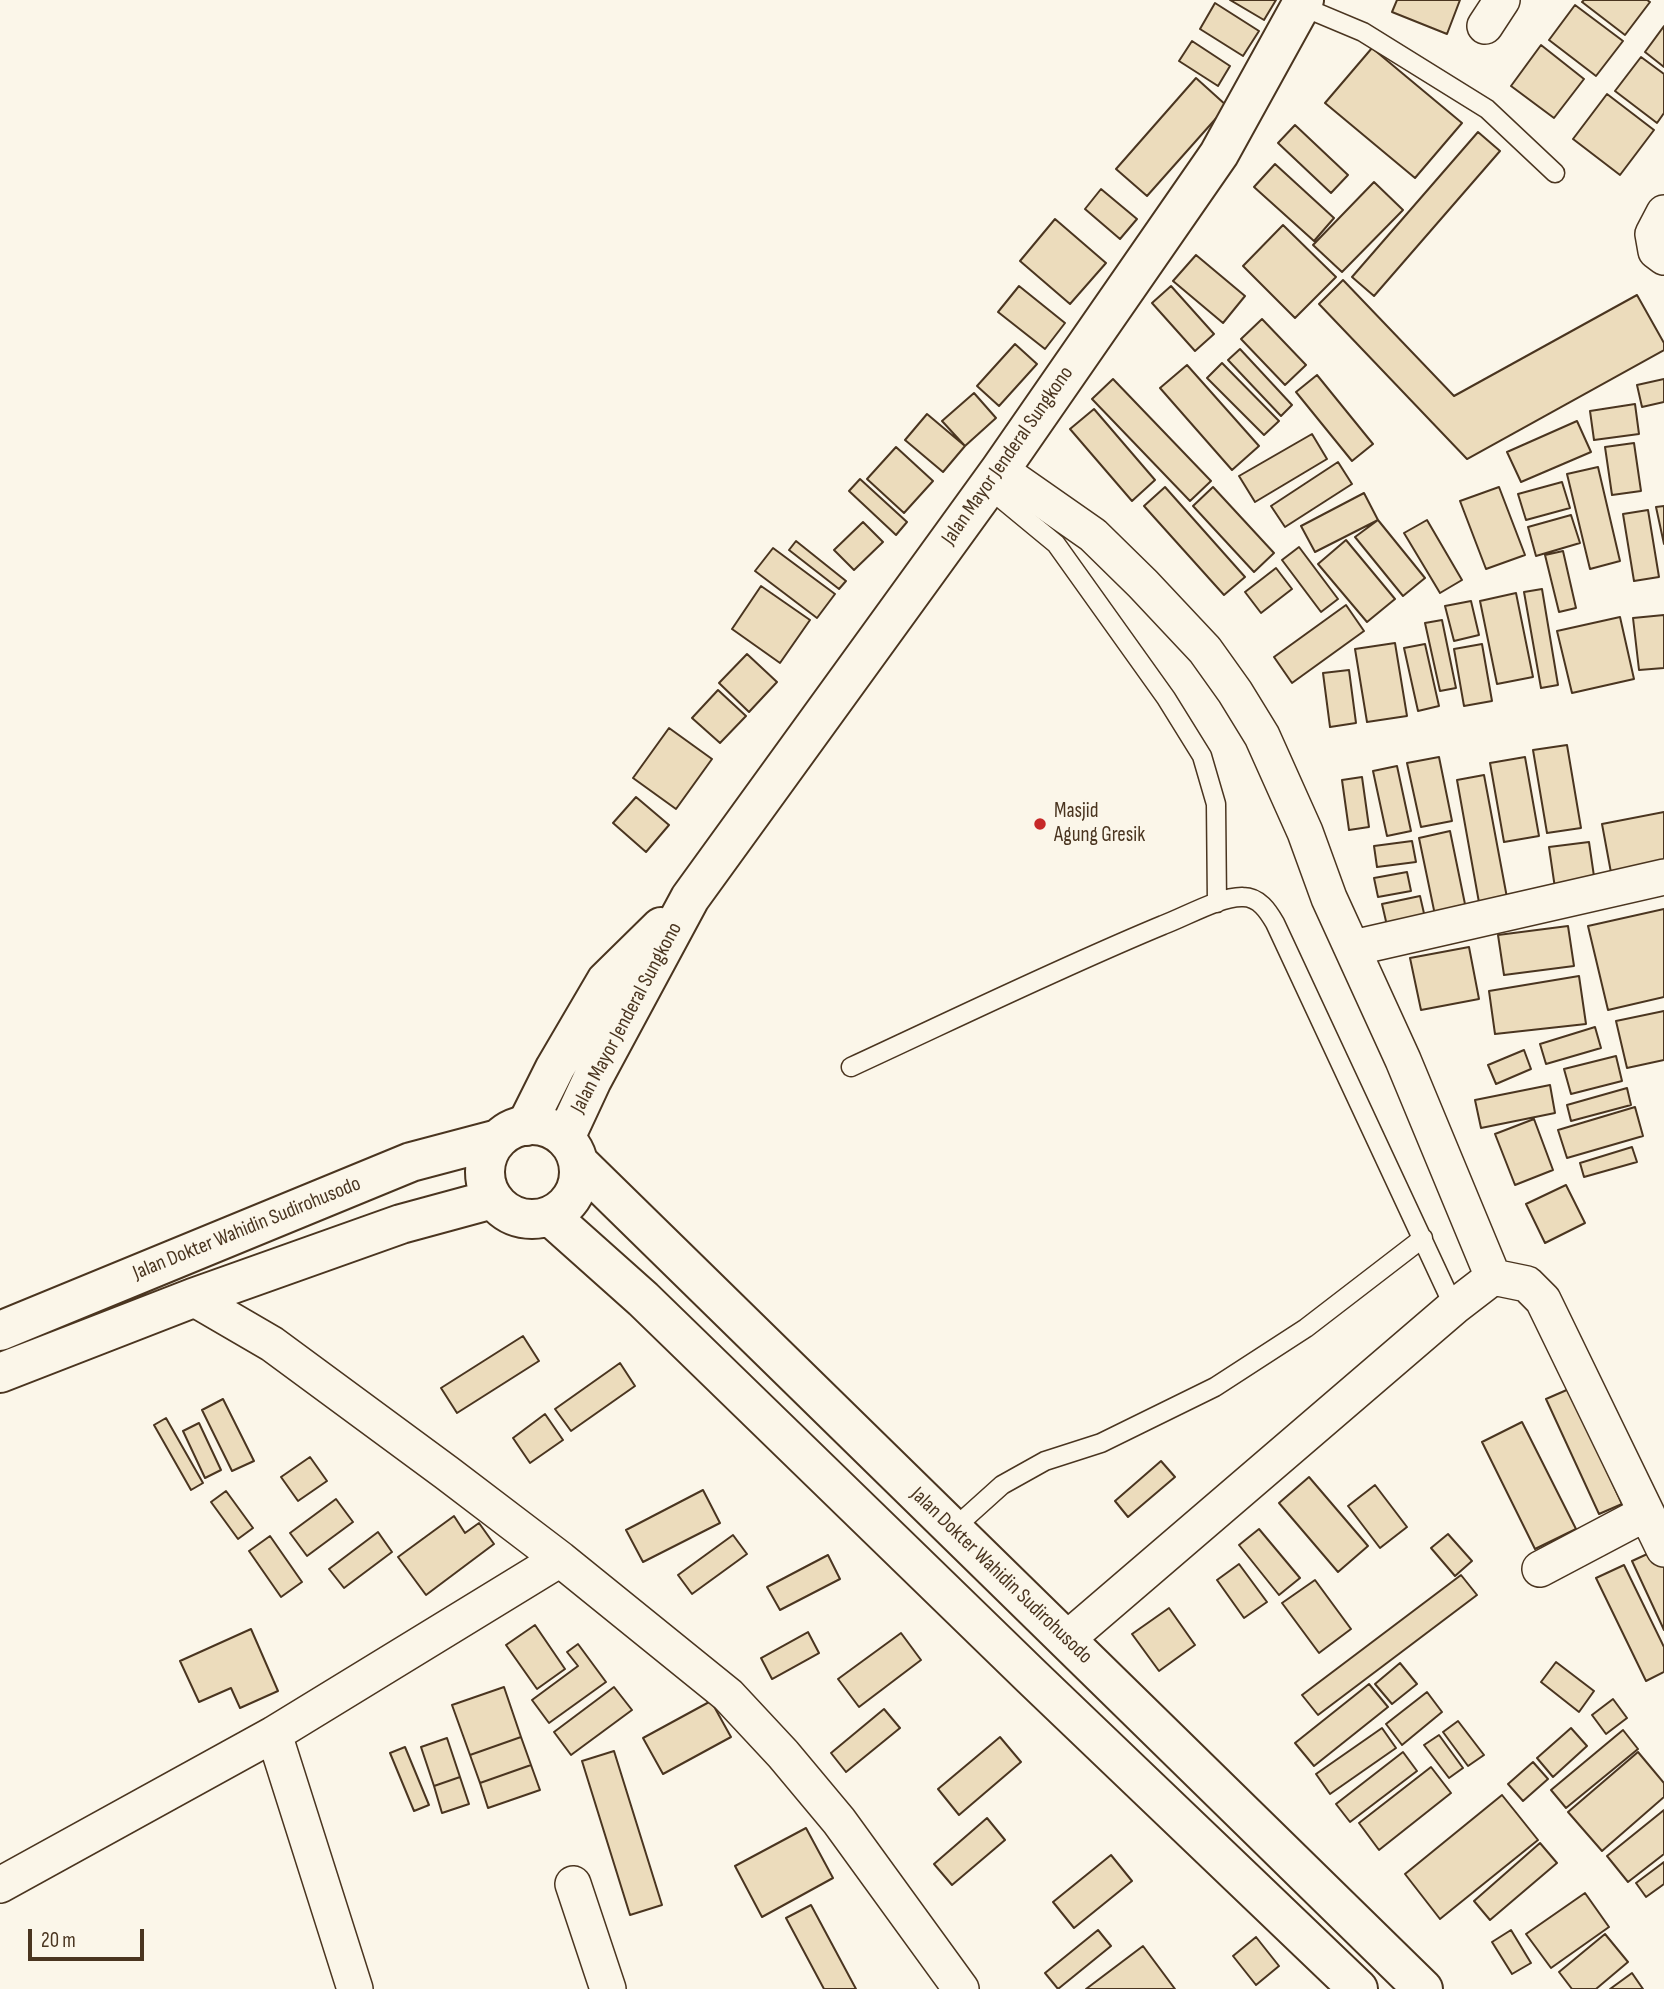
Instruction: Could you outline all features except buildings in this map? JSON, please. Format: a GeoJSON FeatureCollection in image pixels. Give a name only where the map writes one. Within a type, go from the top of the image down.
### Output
{"type":"FeatureCollection","features":[{"type":"Feature","properties":{"kind":"main road","name":"Jalan Mayor Jenderal Sungkono"},"geometry":{"type":"LineString","coordinates":[[572,1150],[598,1069],[690,898],[993,479],[1219,154],[1303,3]]}},
{"type":"Feature","properties":{"kind":"main road","name":"Jalan Mayor Jenderal Sungkono"},"geometry":{"type":"LineString","coordinates":[[512,1132],[555,1068],[606,981],[690,898]]}},
{"type":"Feature","properties":{"kind":"main road"},"geometry":{"type":"LineString","coordinates":[[547,1128],[572,1150],[580,1172],[576,1190],[566,1206],[550,1216],[532,1220],[514,1216],[493,1199],[486,1182],[486,1163],[493,1146],[512,1132],[547,1128]]}},
{"type":"Feature","properties":{"kind":"main road","name":"Jalan Dokter Wahidin Sudirohusodo"},"geometry":{"type":"LineString","coordinates":[[0,1331],[411,1162],[512,1132]]}},
{"type":"Feature","properties":{"kind":"main road","name":"Jalan Dokter Wahidin Sudirohusodo"},"geometry":{"type":"LineString","coordinates":[[572,1150],[952,1530],[1423,1989]]}},
{"type":"Feature","properties":{"kind":"main road","name":"Jalan Dokter Wahidin Sudirohusodo"},"geometry":{"type":"LineString","coordinates":[[0,1373],[193,1298],[401,1224],[493,1199]]}},
{"type":"Feature","properties":{"kind":"main road"},"geometry":{"type":"LineString","coordinates":[[550,1216],[643,1299],[1358,1989]]}},
{"type":"Feature","properties":{"kind":"street"},"geometry":{"type":"LineString","coordinates":[[1664,212],[1654,233],[1656,251],[1664,257]]}},
{"type":"Feature","properties":{"kind":"street"},"geometry":{"type":"LineString","coordinates":[[993,479],[1093,536],[1205,650],[1235,692],[1262,736],[1305,832],[1329,898],[1404,1060],[1493,1277]]}},
{"type":"Feature","properties":{"kind":"street"},"geometry":{"type":"LineString","coordinates":[[1353,948],[1664,877]]}},
{"type":"Feature","properties":{"kind":"street"},"geometry":{"type":"LineString","coordinates":[[1066,1640],[1454,1307],[1493,1277],[1527,1284],[1542,1300],[1664,1549]]}},
{"type":"Feature","properties":{"kind":"street"},"geometry":{"type":"LineString","coordinates":[[193,1298],[272,1344],[560,1559],[729,1695],[839,1821],[961,1989]]}},
{"type":"Feature","properties":{"kind":"street"},"geometry":{"type":"LineString","coordinates":[[1540,1569],[1646,1513]]}},
{"type":"Feature","properties":{"kind":"street"},"geometry":{"type":"LineString","coordinates":[[0,1885],[274,1734],[560,1559]]}},
{"type":"Feature","properties":{"kind":"street"},"geometry":{"type":"LineString","coordinates":[[274,1734],[355,1989]]}},
{"type":"Feature","properties":{"kind":"street"},"geometry":{"type":"LineString","coordinates":[[573,1884],[608,1989]]}},
{"type":"Feature","properties":{"kind":"lane"},"geometry":{"type":"LineString","coordinates":[[1303,3],[1363,32],[1487,109],[1555,173]]}},
{"type":"Feature","properties":{"kind":"lane"},"geometry":{"type":"LineString","coordinates":[[993,479],[1056,544],[1166,698],[1202,756],[1216,804],[1217,904]]}},
{"type":"Feature","properties":{"kind":"lane"},"geometry":{"type":"LineString","coordinates":[[851,1067],[1116,945],[1217,904],[1244,897],[1260,903],[1269,912],[1454,1307]]}},
{"type":"Feature","properties":{"kind":"lane"},"geometry":{"type":"LineString","coordinates":[[952,1530],[1002,1485],[1045,1461],[1101,1443],[1215,1387],[1306,1328],[1423,1238]]}},
{"type":"Feature","properties":{"kind":"place","name":"Masjid Agung Gresik"},"geometry":{"type":"Point","coordinates":[1040,824]}}]}
